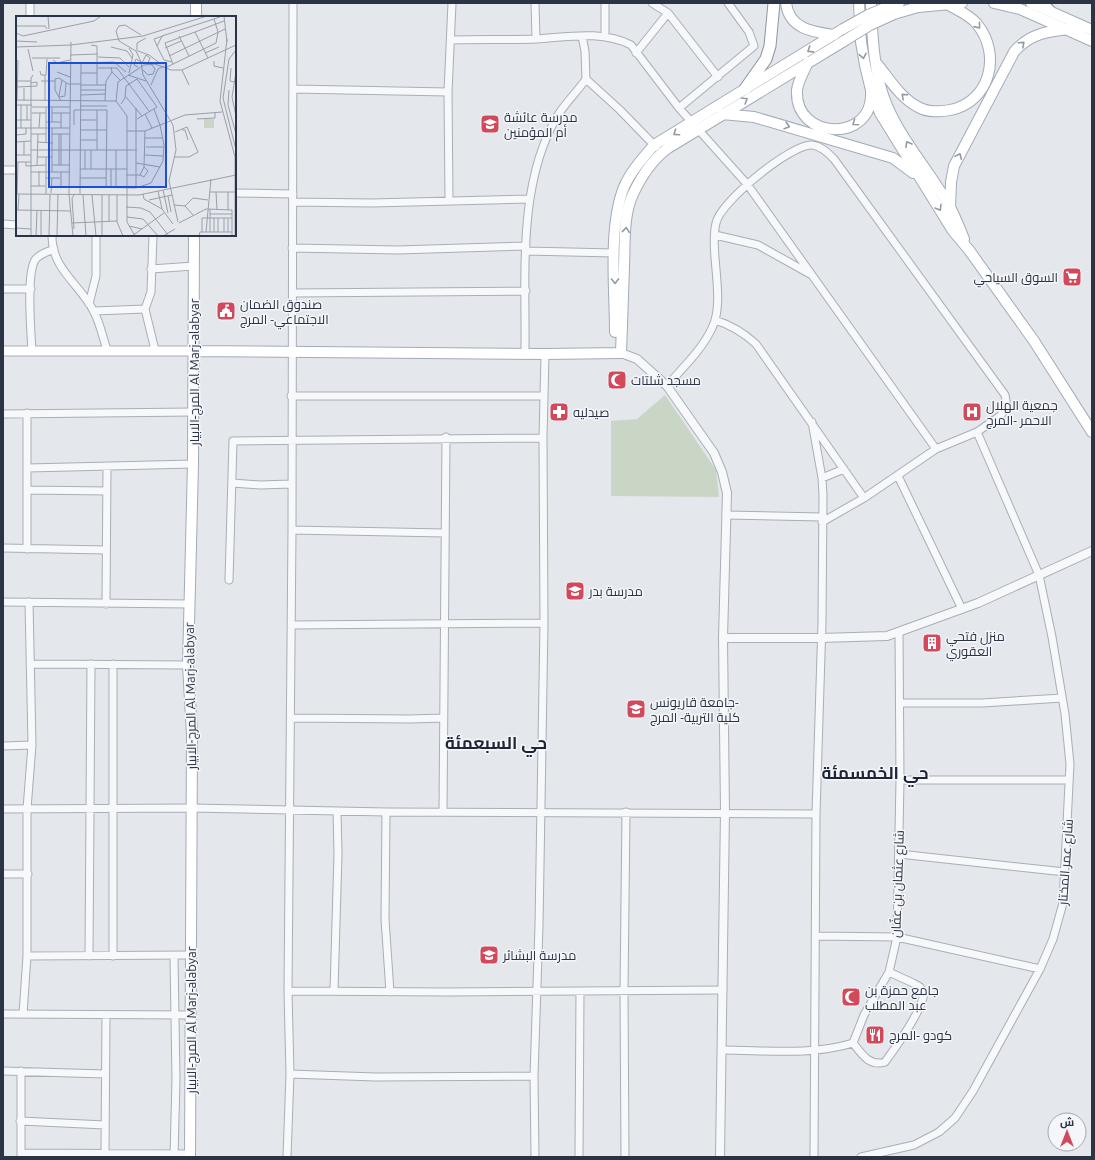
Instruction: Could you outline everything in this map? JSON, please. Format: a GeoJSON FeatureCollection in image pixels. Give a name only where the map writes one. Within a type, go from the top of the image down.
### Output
{"type":"FeatureCollection","features":[{"type":"Feature","properties":{"kind":"highway"},"geometry":{"type":"LineString","coordinates":[[745,89],[766,59],[770,46],[774,3]]}},
{"type":"Feature","properties":{"kind":"highway"},"geometry":{"type":"LineString","coordinates":[[1040,3],[1049,10]]}},
{"type":"Feature","properties":{"kind":"main road"},"geometry":{"type":"LineString","coordinates":[[196,3],[196,16]]}},
{"type":"Feature","properties":{"kind":"main road"},"geometry":{"type":"LineString","coordinates":[[786,3],[789,15],[801,28],[811,32],[834,35]]}},
{"type":"Feature","properties":{"kind":"main road"},"geometry":{"type":"LineString","coordinates":[[808,62],[797,89],[798,102],[809,121],[818,127],[838,130],[848,128],[857,123],[869,108],[872,99],[861,42],[859,3]]}},
{"type":"Feature","properties":{"kind":"main road"},"geometry":{"type":"LineString","coordinates":[[871,3],[875,62],[880,86],[888,106],[913,154],[950,208],[969,250]]}},
{"type":"Feature","properties":{"kind":"main road"},"geometry":{"type":"LineString","coordinates":[[618,353],[625,240],[632,194],[660,154],[695,125],[745,89],[868,15],[894,8],[962,3]]}},
{"type":"Feature","properties":{"kind":"main road"},"geometry":{"type":"LineString","coordinates":[[994,3],[1020,9],[1092,41]]}},
{"type":"Feature","properties":{"kind":"main road"},"geometry":{"type":"LineString","coordinates":[[1031,3],[1088,28]]}},
{"type":"Feature","properties":{"kind":"main road"},"geometry":{"type":"LineString","coordinates":[[875,62],[895,87],[920,109],[941,112],[957,108],[973,100],[984,86],[990,71],[991,55],[988,43],[976,22],[947,4]]}},
{"type":"Feature","properties":{"kind":"main road"},"geometry":{"type":"LineString","coordinates":[[618,353],[614,253],[616,218],[620,199],[632,173],[654,145],[722,114],[870,25],[894,8]]}},
{"type":"Feature","properties":{"kind":"main road"},"geometry":{"type":"LineString","coordinates":[[950,208],[951,182],[954,166],[1014,52],[1020,45],[1032,36],[1046,32],[1088,28]]}},
{"type":"Feature","properties":{"kind":"main road"},"geometry":{"type":"LineString","coordinates":[[871,90],[888,126],[953,231],[969,250],[1034,341],[1092,432]]}},
{"type":"Feature","properties":{"kind":"main road"},"geometry":{"type":"LineString","coordinates":[[722,114],[754,117],[893,158],[909,169],[926,187]]}},
{"type":"Feature","properties":{"kind":"main road","name":"المرج-الابيار Al Marj-alabyar"},"geometry":{"type":"LineString","coordinates":[[190,1156],[192,735],[188,665],[193,464],[194,236]]}},
{"type":"Feature","properties":{"kind":"main road"},"geometry":{"type":"LineString","coordinates":[[3,351],[156,350],[545,354],[618,353]]}},
{"type":"Feature","properties":{"kind":"street"},"geometry":{"type":"LineString","coordinates":[[30,3],[30,16]]}},
{"type":"Feature","properties":{"kind":"street"},"geometry":{"type":"LineString","coordinates":[[287,1157],[290,1074],[288,991],[292,530],[291,396],[293,293],[293,3]]}},
{"type":"Feature","properties":{"kind":"street"},"geometry":{"type":"LineString","coordinates":[[449,200],[448,92],[452,40],[452,3]]}},
{"type":"Feature","properties":{"kind":"street"},"geometry":{"type":"LineString","coordinates":[[535,3],[536,39]]}},
{"type":"Feature","properties":{"kind":"street"},"geometry":{"type":"LineString","coordinates":[[605,3],[605,36]]}},
{"type":"Feature","properties":{"kind":"street"},"geometry":{"type":"LineString","coordinates":[[652,3],[668,13],[718,77]]}},
{"type":"Feature","properties":{"kind":"street"},"geometry":{"type":"LineString","coordinates":[[679,108],[754,46],[749,32],[728,3]]}},
{"type":"Feature","properties":{"kind":"street"},"geometry":{"type":"LineString","coordinates":[[636,53],[668,13]]}},
{"type":"Feature","properties":{"kind":"street"},"geometry":{"type":"LineString","coordinates":[[582,36],[586,79],[620,110],[654,145],[660,154]]}},
{"type":"Feature","properties":{"kind":"street"},"geometry":{"type":"LineString","coordinates":[[452,40],[605,36],[621,40],[631,45],[679,108],[747,184],[936,449]]}},
{"type":"Feature","properties":{"kind":"street"},"geometry":{"type":"LineString","coordinates":[[525,353],[526,248],[530,199],[535,169],[558,116],[586,79]]}},
{"type":"Feature","properties":{"kind":"street"},"geometry":{"type":"LineString","coordinates":[[293,89],[448,92]]}},
{"type":"Feature","properties":{"kind":"street"},"geometry":{"type":"LineString","coordinates":[[667,386],[704,342],[715,320],[717,301],[715,224],[718,215],[747,184],[787,154],[801,146],[813,145],[824,149],[834,159],[1005,395],[1005,410],[977,432],[936,449],[864,498],[822,519],[726,515]]}},
{"type":"Feature","properties":{"kind":"street"},"geometry":{"type":"LineString","coordinates":[[3,170],[16,170]]}},
{"type":"Feature","properties":{"kind":"street"},"geometry":{"type":"LineString","coordinates":[[236,193],[293,194]]}},
{"type":"Feature","properties":{"kind":"street"},"geometry":{"type":"LineString","coordinates":[[293,202],[372,203],[530,199]]}},
{"type":"Feature","properties":{"kind":"street"},"geometry":{"type":"LineString","coordinates":[[3,224],[16,225]]}},
{"type":"Feature","properties":{"kind":"street"},"geometry":{"type":"LineString","coordinates":[[715,235],[758,245],[782,257],[813,276]]}},
{"type":"Feature","properties":{"kind":"street"},"geometry":{"type":"LineString","coordinates":[[52,236],[54,249],[60,267],[94,312],[106,350]]}},
{"type":"Feature","properties":{"kind":"street"},"geometry":{"type":"LineString","coordinates":[[89,304],[96,276],[96,236]]}},
{"type":"Feature","properties":{"kind":"street"},"geometry":{"type":"LineString","coordinates":[[153,236],[150,292],[145,309],[156,350]]}},
{"type":"Feature","properties":{"kind":"street"},"geometry":{"type":"LineString","coordinates":[[292,248],[398,250],[526,248],[614,253]]}},
{"type":"Feature","properties":{"kind":"street"},"geometry":{"type":"LineString","coordinates":[[32,351],[31,289],[35,261],[43,253],[54,249]]}},
{"type":"Feature","properties":{"kind":"street"},"geometry":{"type":"LineString","coordinates":[[151,269],[194,266]]}},
{"type":"Feature","properties":{"kind":"street"},"geometry":{"type":"LineString","coordinates":[[3,289],[31,289]]}},
{"type":"Feature","properties":{"kind":"street"},"geometry":{"type":"LineString","coordinates":[[293,293],[526,291]]}},
{"type":"Feature","properties":{"kind":"street"},"geometry":{"type":"LineString","coordinates":[[94,312],[145,309]]}},
{"type":"Feature","properties":{"kind":"street"},"geometry":{"type":"LineString","coordinates":[[715,320],[735,328],[747,335],[756,344],[864,498]]}},
{"type":"Feature","properties":{"kind":"street"},"geometry":{"type":"LineString","coordinates":[[618,353],[637,359],[667,386],[702,435],[722,472],[727,492],[723,638],[725,812],[720,1157]]}},
{"type":"Feature","properties":{"kind":"street"},"geometry":{"type":"LineString","coordinates":[[535,1157],[534,1076],[544,623],[543,438],[545,354]]}},
{"type":"Feature","properties":{"kind":"street"},"geometry":{"type":"LineString","coordinates":[[291,396],[544,396]]}},
{"type":"Feature","properties":{"kind":"street"},"geometry":{"type":"LineString","coordinates":[[3,414],[193,412]]}},
{"type":"Feature","properties":{"kind":"street"},"geometry":{"type":"LineString","coordinates":[[27,414],[27,549]]}},
{"type":"Feature","properties":{"kind":"street"},"geometry":{"type":"LineString","coordinates":[[812,422],[822,478],[822,622],[820,638],[816,814],[814,1157]]}},
{"type":"Feature","properties":{"kind":"street","name":"شارع عمر المختار"},"geometry":{"type":"LineString","coordinates":[[861,1157],[914,1145],[939,1132],[955,1118],[973,1091],[1040,969],[1060,918],[1063,903],[1069,780],[1068,738],[1062,698],[1039,575],[977,432]]}},
{"type":"Feature","properties":{"kind":"street"},"geometry":{"type":"LineString","coordinates":[[230,580],[233,441],[446,437],[543,438]]}},
{"type":"Feature","properties":{"kind":"street"},"geometry":{"type":"LineString","coordinates":[[443,812],[444,533],[446,437]]}},
{"type":"Feature","properties":{"kind":"street"},"geometry":{"type":"LineString","coordinates":[[28,468],[193,464]]}},
{"type":"Feature","properties":{"kind":"street"},"geometry":{"type":"LineString","coordinates":[[106,604],[107,467]]}},
{"type":"Feature","properties":{"kind":"street"},"geometry":{"type":"LineString","coordinates":[[822,478],[844,469]]}},
{"type":"Feature","properties":{"kind":"street"},"geometry":{"type":"LineString","coordinates":[[898,476],[962,609]]}},
{"type":"Feature","properties":{"kind":"street"},"geometry":{"type":"LineString","coordinates":[[232,483],[260,485],[291,484]]}},
{"type":"Feature","properties":{"kind":"street"},"geometry":{"type":"LineString","coordinates":[[28,490],[107,491]]}},
{"type":"Feature","properties":{"kind":"street"},"geometry":{"type":"LineString","coordinates":[[292,530],[444,533]]}},
{"type":"Feature","properties":{"kind":"street"},"geometry":{"type":"LineString","coordinates":[[3,548],[106,550]]}},
{"type":"Feature","properties":{"kind":"street"},"geometry":{"type":"LineString","coordinates":[[723,638],[820,638],[880,636],[899,632],[962,609],[1092,551]]}},
{"type":"Feature","properties":{"kind":"street"},"geometry":{"type":"LineString","coordinates":[[3,602],[189,604]]}},
{"type":"Feature","properties":{"kind":"street"},"geometry":{"type":"LineString","coordinates":[[23,1014],[27,956],[27,809],[32,745],[29,602]]}},
{"type":"Feature","properties":{"kind":"street"},"geometry":{"type":"LineString","coordinates":[[291,625],[544,623]]}},
{"type":"Feature","properties":{"kind":"street","name":"شارع عثمان بن عفّان"},"geometry":{"type":"LineString","coordinates":[[852,1043],[864,1015],[889,972],[897,937],[900,780],[899,632]]}},
{"type":"Feature","properties":{"kind":"street"},"geometry":{"type":"LineString","coordinates":[[30,664],[188,665]]}},
{"type":"Feature","properties":{"kind":"street"},"geometry":{"type":"LineString","coordinates":[[89,956],[91,664]]}},
{"type":"Feature","properties":{"kind":"street"},"geometry":{"type":"LineString","coordinates":[[113,664],[113,956]]}},
{"type":"Feature","properties":{"kind":"street"},"geometry":{"type":"LineString","coordinates":[[900,703],[982,703],[1062,698]]}},
{"type":"Feature","properties":{"kind":"street"},"geometry":{"type":"LineString","coordinates":[[291,718],[443,718]]}},
{"type":"Feature","properties":{"kind":"street"},"geometry":{"type":"LineString","coordinates":[[3,746],[32,745]]}},
{"type":"Feature","properties":{"kind":"street"},"geometry":{"type":"LineString","coordinates":[[900,780],[1069,780]]}},
{"type":"Feature","properties":{"kind":"street"},"geometry":{"type":"LineString","coordinates":[[3,809],[191,808],[386,812],[725,812],[816,814]]}},
{"type":"Feature","properties":{"kind":"street"},"geometry":{"type":"LineString","coordinates":[[334,991],[338,854],[337,811]]}},
{"type":"Feature","properties":{"kind":"street"},"geometry":{"type":"LineString","coordinates":[[386,812],[385,919],[390,992]]}},
{"type":"Feature","properties":{"kind":"street"},"geometry":{"type":"LineString","coordinates":[[626,812],[624,991],[626,1157]]}},
{"type":"Feature","properties":{"kind":"street"},"geometry":{"type":"LineString","coordinates":[[898,854],[1065,872]]}},
{"type":"Feature","properties":{"kind":"street"},"geometry":{"type":"LineString","coordinates":[[3,874],[28,874]]}},
{"type":"Feature","properties":{"kind":"street"},"geometry":{"type":"LineString","coordinates":[[816,936],[897,937],[1040,969]]}},
{"type":"Feature","properties":{"kind":"street"},"geometry":{"type":"LineString","coordinates":[[27,956],[191,955]]}},
{"type":"Feature","properties":{"kind":"street"},"geometry":{"type":"LineString","coordinates":[[174,956],[176,1016],[174,1156]]}},
{"type":"Feature","properties":{"kind":"street"},"geometry":{"type":"LineString","coordinates":[[722,1050],[814,1051],[839,1047],[852,1043],[864,1057],[870,1061],[877,1063],[885,1062],[898,1044],[921,1004],[924,993],[920,987],[889,972]]}},
{"type":"Feature","properties":{"kind":"street"},"geometry":{"type":"LineString","coordinates":[[288,991],[390,992],[723,990]]}},
{"type":"Feature","properties":{"kind":"street"},"geometry":{"type":"LineString","coordinates":[[579,1157],[580,991]]}},
{"type":"Feature","properties":{"kind":"street"},"geometry":{"type":"LineString","coordinates":[[3,1014],[191,1015]]}},
{"type":"Feature","properties":{"kind":"street"},"geometry":{"type":"LineString","coordinates":[[105,1154],[104,1074],[106,1015]]}},
{"type":"Feature","properties":{"kind":"street"},"geometry":{"type":"LineString","coordinates":[[3,1071],[104,1074]]}},
{"type":"Feature","properties":{"kind":"street"},"geometry":{"type":"LineString","coordinates":[[21,1071],[21,1155],[105,1154],[190,1156]]}},
{"type":"Feature","properties":{"kind":"street"},"geometry":{"type":"LineString","coordinates":[[290,1074],[375,1077],[534,1076]]}},
{"type":"Feature","properties":{"kind":"street"},"geometry":{"type":"LineString","coordinates":[[20,1121],[104,1125]]}},
{"type":"Feature","properties":{"kind":"green space"},"geometry":{"type":"Polygon","coordinates":[[[665,395],[716,470],[719,497],[611,496],[611,421],[637,419],[665,395]]]}},
{"type":"Feature","properties":{"kind":"place","name":"مدرسة عائشة أم المؤمنين"},"geometry":{"type":"Point","coordinates":[490,124]}},
{"type":"Feature","properties":{"kind":"place","name":"السوق السياحي"},"geometry":{"type":"Point","coordinates":[1072,277]}},
{"type":"Feature","properties":{"kind":"place","name":"صندوق الضمان الاجتماعي- المرج"},"geometry":{"type":"Point","coordinates":[226,311]}},
{"type":"Feature","properties":{"kind":"place","name":"مسجد شلتات"},"geometry":{"type":"Point","coordinates":[617,380]}},
{"type":"Feature","properties":{"kind":"place","name":"صيدليه"},"geometry":{"type":"Point","coordinates":[559,412]}},
{"type":"Feature","properties":{"kind":"place","name":"جمعية الهلال الاحمر -المرج"},"geometry":{"type":"Point","coordinates":[972,412]}},
{"type":"Feature","properties":{"kind":"place","name":"مدرسة بدر"},"geometry":{"type":"Point","coordinates":[575,591]}},
{"type":"Feature","properties":{"kind":"place","name":"منزل فتحي العقوري"},"geometry":{"type":"Point","coordinates":[932,643]}},
{"type":"Feature","properties":{"kind":"place","name":"جامعة قاريونس- كلية التربية- المرج"},"geometry":{"type":"Point","coordinates":[636,709]}},
{"type":"Feature","properties":{"kind":"place","name":"مدرسة البشائر"},"geometry":{"type":"Point","coordinates":[489,955]}},
{"type":"Feature","properties":{"kind":"place","name":"جامع حمزة بن عبد المطلب"},"geometry":{"type":"Point","coordinates":[851,997]}},
{"type":"Feature","properties":{"kind":"place","name":"كودو -المرج"},"geometry":{"type":"Point","coordinates":[875,1035]}},
{"type":"Feature","properties":{"kind":"district","name":"حي السبعمئة"},"geometry":{"type":"Point","coordinates":[496,742]}},
{"type":"Feature","properties":{"kind":"district","name":"حي الخمسمئة"},"geometry":{"type":"Point","coordinates":[875,772]}}]}
